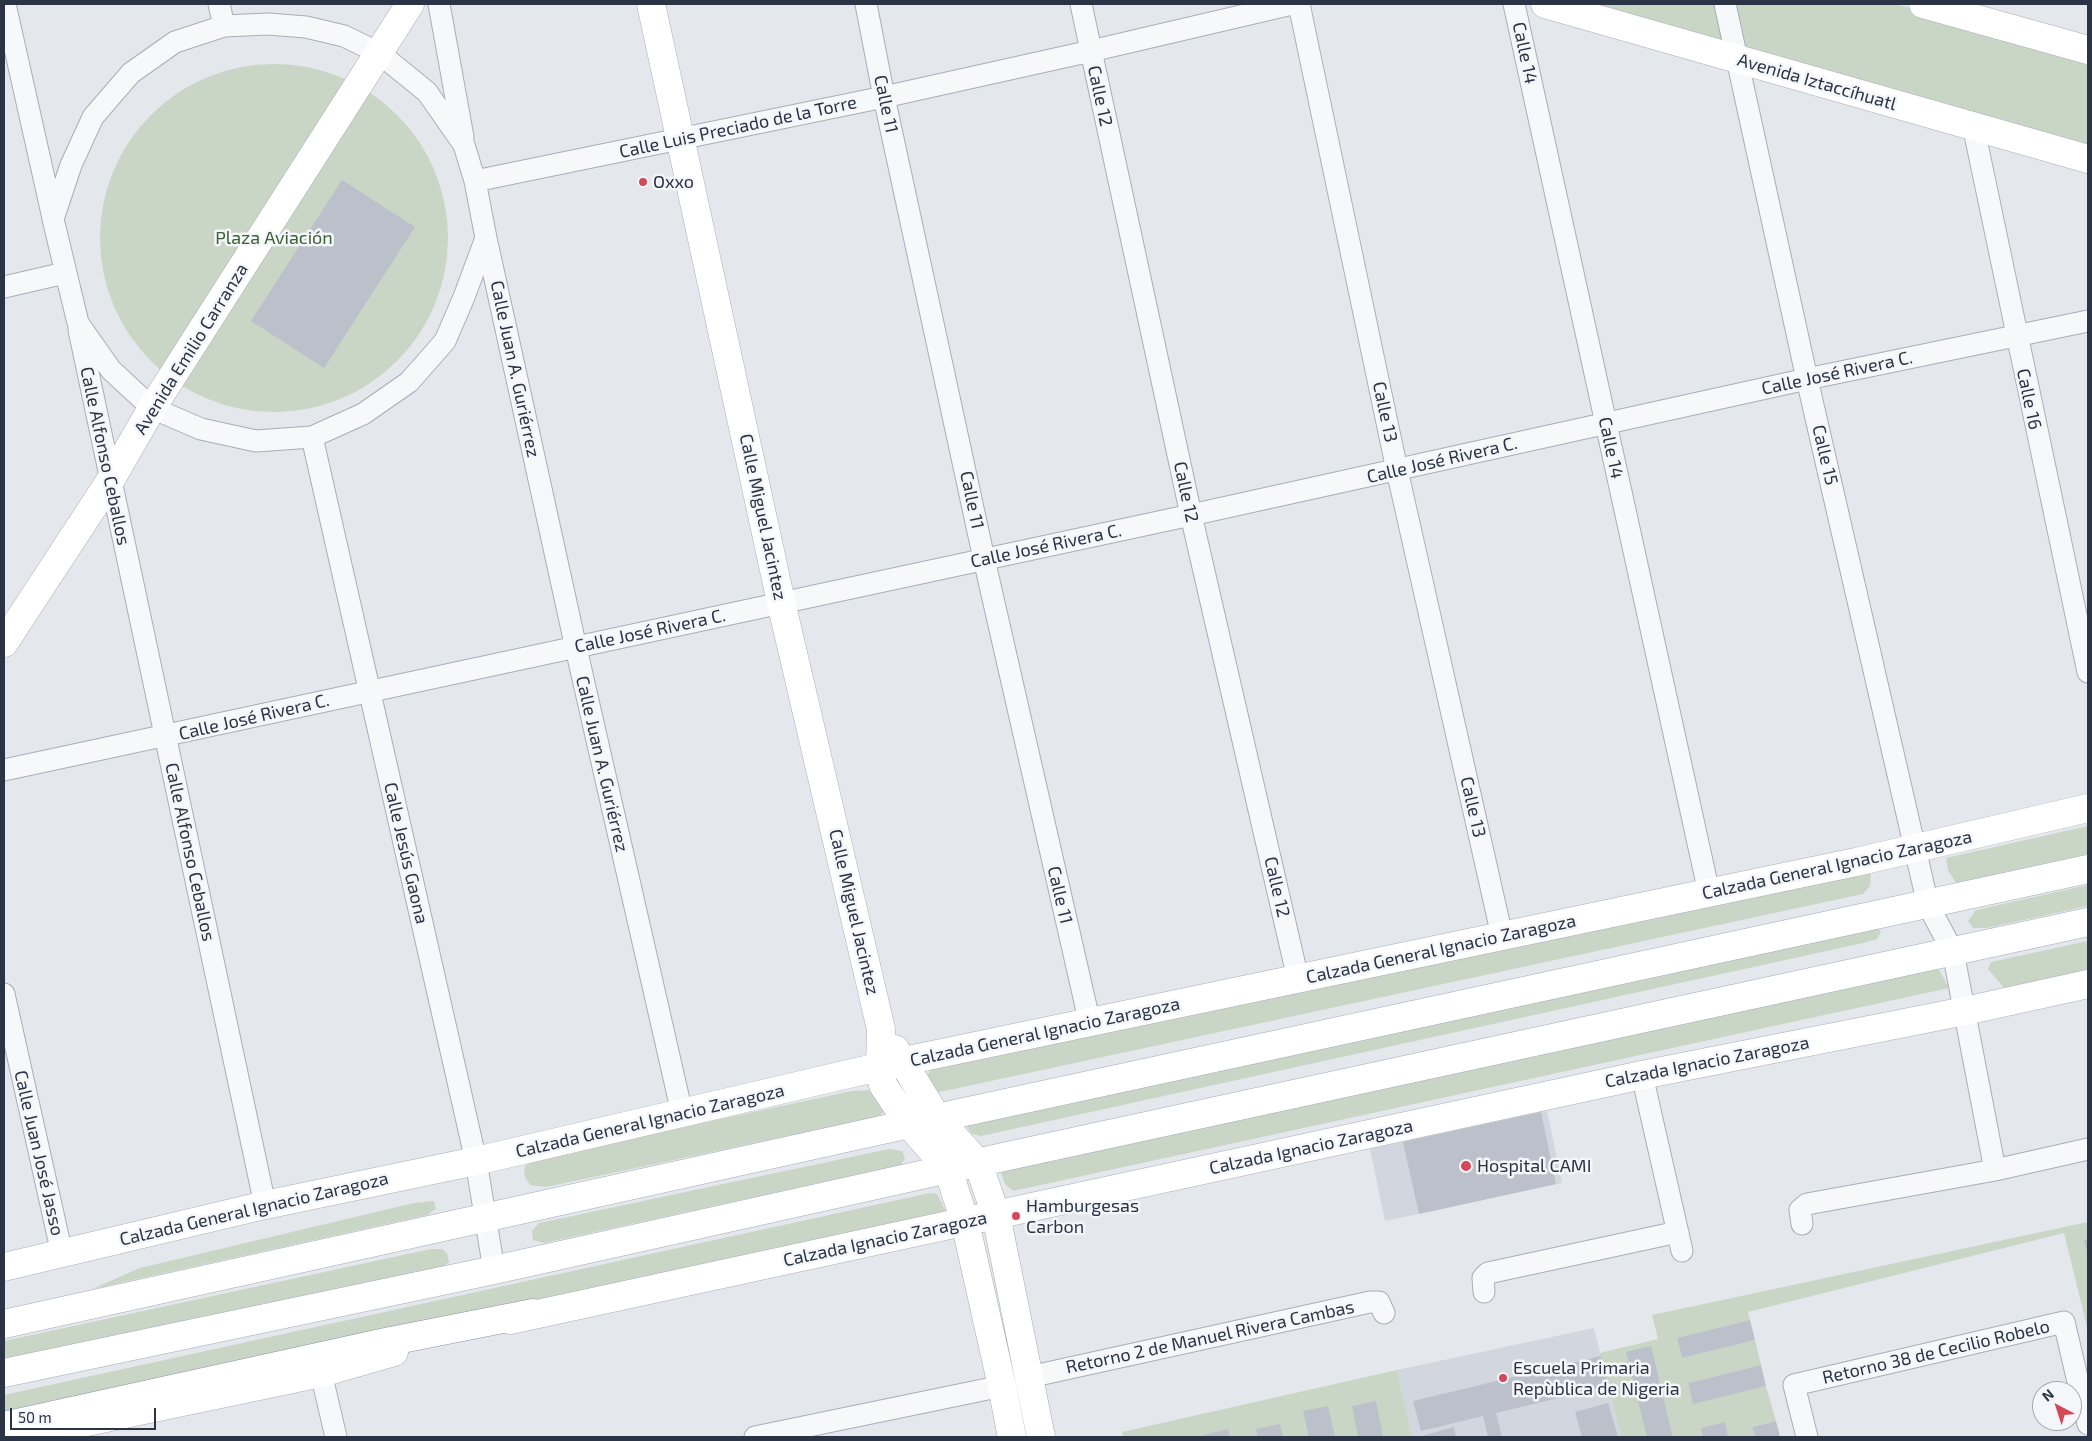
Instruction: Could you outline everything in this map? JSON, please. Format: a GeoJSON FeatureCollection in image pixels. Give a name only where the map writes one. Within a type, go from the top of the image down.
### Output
{"type":"FeatureCollection","features":[{"type":"Feature","properties":{"kind":"main road","name":"Avenida Emilio Carranza"},"geometry":{"type":"LineString","coordinates":[[4,643],[110,481],[152,408],[410,4]]}},
{"type":"Feature","properties":{"kind":"main road","name":"Calle Miguel Jacintez"},"geometry":{"type":"LineString","coordinates":[[651,4],[781,602],[882,1029],[892,1064],[883,1085],[909,1124],[948,1169]]}},
{"type":"Feature","properties":{"kind":"main road","name":"Avenida Iztaccíhuatl"},"geometry":{"type":"LineString","coordinates":[[1545,4],[2088,159]]}},
{"type":"Feature","properties":{"kind":"main road"},"geometry":{"type":"LineString","coordinates":[[1924,4],[2088,50]]}},
{"type":"Feature","properties":{"kind":"main road","name":"Calzada General Ignacio Zaragoza"},"geometry":{"type":"LineString","coordinates":[[4,1267],[265,1206],[476,1161],[892,1064],[1090,1024],[1916,849],[2088,808]]}},
{"type":"Feature","properties":{"kind":"main road"},"geometry":{"type":"LineString","coordinates":[[4,1324],[909,1124],[2088,869]]}},
{"type":"Feature","properties":{"kind":"main road"},"geometry":{"type":"LineString","coordinates":[[4,1373],[494,1270],[948,1169],[2088,922]]}},
{"type":"Feature","properties":{"kind":"main road","name":"Calzada Ignacio Zaragoza"},"geometry":{"type":"LineString","coordinates":[[534,1313],[965,1222],[1642,1074],[1965,1011],[2088,984]]}},
{"type":"Feature","properties":{"kind":"main road"},"geometry":{"type":"LineString","coordinates":[[892,1064],[978,1163],[996,1215],[1040,1437]]}},
{"type":"Feature","properties":{"kind":"main road"},"geometry":{"type":"LineString","coordinates":[[948,1169],[965,1222],[1012,1437]]}},
{"type":"Feature","properties":{"kind":"main road"},"geometry":{"type":"LineString","coordinates":[[8,1429],[320,1373],[534,1313]]}},
{"type":"Feature","properties":{"kind":"main road"},"geometry":{"type":"LineString","coordinates":[[8,1429],[386,1342],[534,1313]]}},
{"type":"Feature","properties":{"kind":"street"},"geometry":{"type":"LineString","coordinates":[[5,4],[53,219]]}},
{"type":"Feature","properties":{"kind":"street"},"geometry":{"type":"LineString","coordinates":[[219,4],[224,26]]}},
{"type":"Feature","properties":{"kind":"street"},"geometry":{"type":"LineString","coordinates":[[439,4],[464,145]]}},
{"type":"Feature","properties":{"kind":"street","name":"Calle 11"},"geometry":{"type":"LineString","coordinates":[[866,4],[884,96],[984,558],[1090,1024]]}},
{"type":"Feature","properties":{"kind":"street","name":"Calle 12"},"geometry":{"type":"LineString","coordinates":[[1081,4],[1191,515],[1298,979]]}},
{"type":"Feature","properties":{"kind":"street","name":"Calle Luis Preciado de la Torre"},"geometry":{"type":"LineString","coordinates":[[475,181],[682,140],[1091,52],[1292,4]]}},
{"type":"Feature","properties":{"kind":"street","name":"Calle 13"},"geometry":{"type":"LineString","coordinates":[[1299,4],[1397,470],[1502,936]]}},
{"type":"Feature","properties":{"kind":"street","name":"Calle 14"},"geometry":{"type":"LineString","coordinates":[[1514,4],[1709,893]]}},
{"type":"Feature","properties":{"kind":"street","name":"Calle 15"},"geometry":{"type":"LineString","coordinates":[[1725,4],[1807,379],[1928,905],[1953,952],[1995,1170]]}},
{"type":"Feature","properties":{"kind":"street"},"geometry":{"type":"LineString","coordinates":[[53,219],[71,164],[93,117],[131,73],[175,42],[224,26],[268,24],[306,27],[344,36],[379,53],[428,92],[464,145]]}},
{"type":"Feature","properties":{"kind":"street","name":"Calle 16"},"geometry":{"type":"LineString","coordinates":[[1973,125],[2016,337],[2088,672]]}},
{"type":"Feature","properties":{"kind":"street","name":"Calle Juan A. Guriérrez"},"geometry":{"type":"LineString","coordinates":[[464,145],[475,181],[576,648],[682,1113]]}},
{"type":"Feature","properties":{"kind":"street","name":"Calle Alfonso Ceballos"},"geometry":{"type":"LineString","coordinates":[[53,219],[78,323],[265,1206]]}},
{"type":"Feature","properties":{"kind":"street"},"geometry":{"type":"LineString","coordinates":[[78,323],[111,370],[152,408],[201,430],[256,441],[312,437],[363,414],[409,382],[445,341],[486,238]]}},
{"type":"Feature","properties":{"kind":"street"},"geometry":{"type":"LineString","coordinates":[[4,287],[65,273]]}},
{"type":"Feature","properties":{"kind":"street","name":"Calle José Rivera C."},"geometry":{"type":"LineString","coordinates":[[4,770],[165,737],[369,690],[576,648],[984,558],[1191,515],[1807,379],[2088,321]]}},
{"type":"Feature","properties":{"kind":"street","name":"Calle Jesús Gaona"},"geometry":{"type":"LineString","coordinates":[[312,437],[476,1161],[494,1270]]}},
{"type":"Feature","properties":{"kind":"street","name":"Calle Juan José Jasso"},"geometry":{"type":"LineString","coordinates":[[4,994],[62,1254]]}},
{"type":"Feature","properties":{"kind":"street"},"geometry":{"type":"LineString","coordinates":[[1484,1292],[1483,1278],[1488,1274],[1680,1242],[1642,1074]]}},
{"type":"Feature","properties":{"kind":"street"},"geometry":{"type":"LineString","coordinates":[[1802,1224],[1800,1210],[1807,1204],[1995,1170],[2088,1149]]}},
{"type":"Feature","properties":{"kind":"street","name":"Retorno 2 de Manuel Rivera Cambas"},"geometry":{"type":"LineString","coordinates":[[1029,1377],[1370,1302],[1379,1302],[1384,1313]]}},
{"type":"Feature","properties":{"kind":"street","name":"Retorno 38 de Cecilio Robelo"},"geometry":{"type":"LineString","coordinates":[[1807,1437],[1794,1385],[2064,1322],[2088,1424]]}},
{"type":"Feature","properties":{"kind":"street"},"geometry":{"type":"LineString","coordinates":[[320,1373],[336,1437]]}},
{"type":"Feature","properties":{"kind":"street"},"geometry":{"type":"LineString","coordinates":[[755,1437],[1002,1386]]}},
{"type":"Feature","properties":{"kind":"shaded area","name":"Hospital CAMI"},"geometry":{"type":"Polygon","coordinates":[[[1547,1111],[1562,1183],[1385,1221],[1370,1149],[1547,1111]]]}},
{"type":"Feature","properties":{"kind":"shaded area","name":"Escuela Primaria Repùblica de Nigeria"},"geometry":{"type":"Polygon","coordinates":[[[1594,1328],[1621,1437],[1412,1437],[1397,1370],[1594,1328]]]}},
{"type":"Feature","properties":{"kind":"green space"},"geometry":{"type":"Polygon","coordinates":[[[1577,4],[1896,4],[2088,57],[2088,151],[1577,4]]]}},
{"type":"Feature","properties":{"kind":"green space","name":"Plaza Aviación"},"geometry":{"type":"Polygon","coordinates":[[[274,64],[308,67],[325,71],[356,84],[385,103],[409,127],[428,156],[441,187],[445,204],[448,238],[445,272],[441,289],[428,320],[409,349],[385,373],[356,392],[325,405],[308,409],[274,412],[240,409],[223,405],[192,392],[163,373],[139,349],[120,320],[107,289],[103,272],[100,238],[103,204],[107,187],[120,156],[139,127],[163,103],[192,84],[223,71],[240,67],[274,64]]]}},
{"type":"Feature","properties":{"kind":"green space"},"geometry":{"type":"Polygon","coordinates":[[[2088,826],[2088,854],[1956,883],[1948,870],[1946,858],[2088,826]]]}},
{"type":"Feature","properties":{"kind":"green space"},"geometry":{"type":"Polygon","coordinates":[[[1864,868],[1871,875],[1870,886],[1863,894],[935,1093],[927,1076],[932,1067],[1864,868]]]}},
{"type":"Feature","properties":{"kind":"green space"},"geometry":{"type":"Polygon","coordinates":[[[2088,885],[2088,906],[1987,928],[1973,928],[1968,921],[1976,910],[2088,885]]]}},
{"type":"Feature","properties":{"kind":"green space"},"geometry":{"type":"Polygon","coordinates":[[[1874,923],[1881,932],[1877,939],[1863,943],[981,1136],[972,1134],[967,1127],[969,1121],[1874,923]]]}},
{"type":"Feature","properties":{"kind":"green space"},"geometry":{"type":"Polygon","coordinates":[[[2088,941],[2088,975],[2017,991],[2004,988],[1988,969],[1991,962],[2088,941]]]}},
{"type":"Feature","properties":{"kind":"green space"},"geometry":{"type":"Polygon","coordinates":[[[1935,962],[1949,988],[1013,1191],[1005,1184],[1000,1170],[1935,962]]]}},
{"type":"Feature","properties":{"kind":"green space"},"geometry":{"type":"Polygon","coordinates":[[[875,1090],[887,1110],[877,1117],[546,1187],[530,1185],[524,1175],[525,1166],[538,1158],[852,1091],[875,1090]]]}},
{"type":"Feature","properties":{"kind":"green space"},"geometry":{"type":"Polygon","coordinates":[[[889,1149],[902,1151],[905,1158],[901,1165],[544,1243],[533,1240],[532,1231],[539,1223],[889,1149]]]}},
{"type":"Feature","properties":{"kind":"green space"},"geometry":{"type":"Polygon","coordinates":[[[930,1193],[937,1194],[948,1215],[4,1422],[4,1395],[930,1193]]]}},
{"type":"Feature","properties":{"kind":"green space"},"geometry":{"type":"Polygon","coordinates":[[[434,1201],[436,1209],[427,1215],[92,1289],[140,1268],[414,1203],[434,1201]]]}},
{"type":"Feature","properties":{"kind":"green space"},"geometry":{"type":"Polygon","coordinates":[[[2088,1222],[2088,1331],[2064,1233],[1748,1312],[1750,1320],[1677,1338],[1682,1358],[1755,1340],[1761,1365],[1688,1383],[1693,1403],[1766,1386],[1776,1421],[1752,1427],[1755,1437],[1621,1437],[1600,1353],[1658,1339],[1652,1315],[2088,1222]]]}},
{"type":"Feature","properties":{"kind":"green space"},"geometry":{"type":"Polygon","coordinates":[[[431,1249],[442,1249],[447,1253],[449,1262],[444,1266],[431,1270],[4,1359],[4,1341],[431,1249]]]}},
{"type":"Feature","properties":{"kind":"green space"},"geometry":{"type":"Polygon","coordinates":[[[1397,1370],[1412,1437],[1123,1437],[1122,1432],[1397,1370]]]}},
{"type":"Feature","properties":{"kind":"building"},"geometry":{"type":"Polygon","coordinates":[[[342,180],[415,227],[324,368],[251,321],[342,180]]]}},
{"type":"Feature","properties":{"kind":"building","name":"Hospital CAMI"},"geometry":{"type":"Polygon","coordinates":[[[1541,1112],[1556,1184],[1419,1214],[1403,1142],[1541,1112]]]}},
{"type":"Feature","properties":{"kind":"building"},"geometry":{"type":"Polygon","coordinates":[[[2088,1239],[2088,1256],[2084,1240],[2088,1239]]]}},
{"type":"Feature","properties":{"kind":"building"},"geometry":{"type":"Polygon","coordinates":[[[1750,1320],[1755,1340],[1682,1358],[1677,1338],[1750,1320]]]}},
{"type":"Feature","properties":{"kind":"building"},"geometry":{"type":"Polygon","coordinates":[[[1651,1346],[1673,1437],[1647,1437],[1626,1352],[1651,1346]]]}},
{"type":"Feature","properties":{"kind":"building"},"geometry":{"type":"Polygon","coordinates":[[[1601,1356],[1608,1386],[1496,1413],[1502,1437],[1488,1437],[1483,1416],[1421,1431],[1413,1401],[1601,1356]]]}},
{"type":"Feature","properties":{"kind":"building"},"geometry":{"type":"Polygon","coordinates":[[[1761,1365],[1766,1386],[1693,1404],[1688,1383],[1761,1365]]]}},
{"type":"Feature","properties":{"kind":"building"},"geometry":{"type":"Polygon","coordinates":[[[1376,1401],[1383,1437],[1358,1437],[1352,1406],[1376,1401]]]}},
{"type":"Feature","properties":{"kind":"building"},"geometry":{"type":"Polygon","coordinates":[[[1608,1403],[1618,1437],[1582,1437],[1575,1412],[1608,1403]]]}},
{"type":"Feature","properties":{"kind":"building"},"geometry":{"type":"Polygon","coordinates":[[[1328,1406],[1335,1437],[1309,1437],[1303,1411],[1328,1406]]]}},
{"type":"Feature","properties":{"kind":"building"},"geometry":{"type":"Polygon","coordinates":[[[1776,1421],[1780,1437],[1755,1437],[1752,1427],[1776,1421]]]}},
{"type":"Feature","properties":{"kind":"building"},"geometry":{"type":"Polygon","coordinates":[[[1725,1422],[1728,1437],[1703,1437],[1701,1428],[1725,1422]]]}},
{"type":"Feature","properties":{"kind":"building"},"geometry":{"type":"Polygon","coordinates":[[[1280,1424],[1283,1437],[1258,1437],[1256,1429],[1280,1424]]]}},
{"type":"Feature","properties":{"kind":"building"},"geometry":{"type":"Polygon","coordinates":[[[1454,1427],[1456,1437],[1418,1437],[1454,1427]]]}},
{"type":"Feature","properties":{"kind":"building"},"geometry":{"type":"Polygon","coordinates":[[[1228,1429],[1230,1437],[1204,1437],[1204,1435],[1228,1429]]]}},
{"type":"Feature","properties":{"kind":"place","name":"Oxxo"},"geometry":{"type":"Point","coordinates":[643,182]}},
{"type":"Feature","properties":{"kind":"place","name":"Hospital CAMI"},"geometry":{"type":"Point","coordinates":[1466,1166]}},
{"type":"Feature","properties":{"kind":"place","name":"Hamburgesas Carbon"},"geometry":{"type":"Point","coordinates":[1016,1216]}},
{"type":"Feature","properties":{"kind":"place","name":"Escuela Primaria Repùblica de Nigeria"},"geometry":{"type":"Point","coordinates":[1503,1378]}}]}
